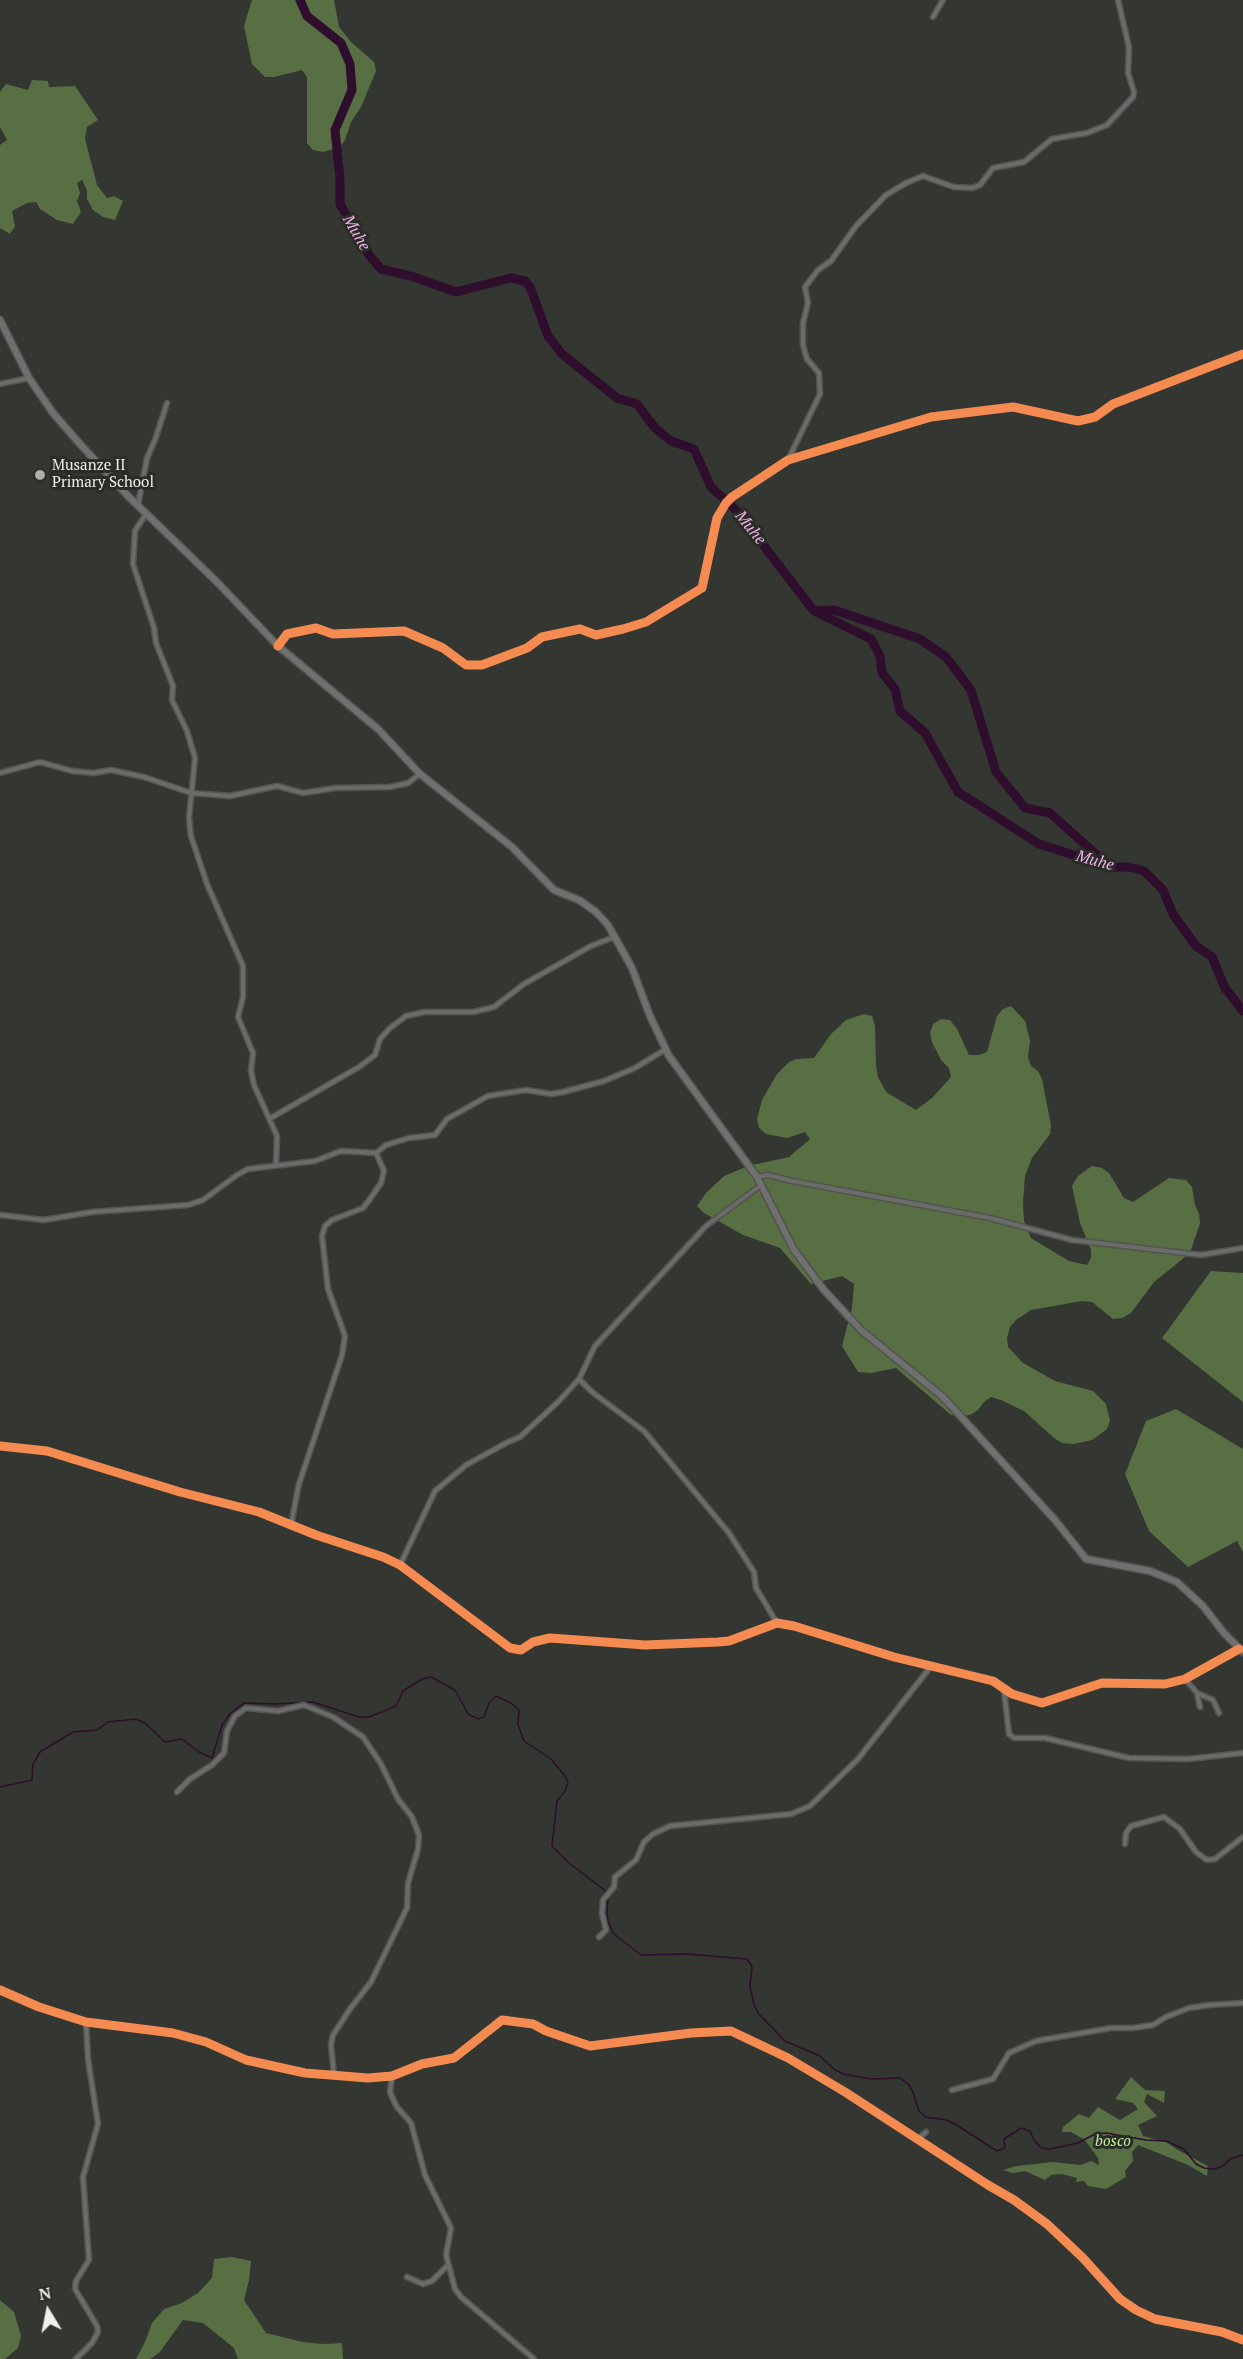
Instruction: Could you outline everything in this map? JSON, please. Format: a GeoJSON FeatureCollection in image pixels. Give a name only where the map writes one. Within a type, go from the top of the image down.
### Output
{"type":"FeatureCollection","features":[{"type":"Feature","properties":{"kind":"main road"},"geometry":{"type":"LineString","coordinates":[[0,320],[29,378],[80,444],[146,514],[201,565],[278,646],[378,729],[420,774],[512,846],[554,890],[579,900],[596,912],[615,937],[632,968],[666,1049],[757,1177],[794,1250],[824,1290],[861,1330],[943,1397],[1055,1520],[1086,1559],[1150,1571],[1177,1582],[1203,1606],[1241,1650]]}},
{"type":"Feature","properties":{"kind":"street"},"geometry":{"type":"LineString","coordinates":[[933,17],[943,0]]}},
{"type":"Feature","properties":{"kind":"street"},"geometry":{"type":"LineString","coordinates":[[788,460],[820,394],[819,373],[807,359],[803,345],[803,323],[808,303],[805,287],[818,270],[831,261],[856,226],[886,195],[906,183],[923,176],[963,189],[972,188],[980,185],[993,168],[1024,162],[1052,139],[1087,134],[1107,125],[1132,98],[1134,92],[1128,73],[1129,47],[1118,0]]}},
{"type":"Feature","properties":{"kind":"street"},"geometry":{"type":"LineString","coordinates":[[278,646],[287,634],[316,628],[333,634],[404,632],[442,648],[466,665],[482,665],[527,648],[542,637],[580,629],[596,635],[645,622],[702,588],[717,518],[726,503],[788,460],[931,417],[1013,407],[1078,421],[1095,417],[1113,404],[1243,354]]}},
{"type":"Feature","properties":{"kind":"street"},"geometry":{"type":"LineString","coordinates":[[0,384],[29,378]]}},
{"type":"Feature","properties":{"kind":"street"},"geometry":{"type":"LineString","coordinates":[[138,505],[147,458],[167,403]]}},
{"type":"Feature","properties":{"kind":"street"},"geometry":{"type":"LineString","coordinates":[[146,514],[135,531],[133,564],[154,628],[156,643],[172,686],[172,700],[187,731],[195,758],[189,818],[195,855],[243,966],[243,997],[238,1017],[253,1053],[251,1071],[254,1085],[276,1136],[276,1164]]}},
{"type":"Feature","properties":{"kind":"street"},"geometry":{"type":"LineString","coordinates":[[0,772],[40,762],[72,771],[94,773],[111,770],[144,777],[191,793],[231,796],[277,786],[303,793],[335,788],[390,787],[408,783],[420,774]]}},
{"type":"Feature","properties":{"kind":"street"},"geometry":{"type":"LineString","coordinates":[[269,1119],[359,1067],[375,1055],[380,1039],[406,1016],[425,1012],[473,1012],[494,1007],[524,984],[591,946],[615,937]]}},
{"type":"Feature","properties":{"kind":"street"},"geometry":{"type":"LineString","coordinates":[[0,1215],[44,1220],[92,1212],[188,1205],[203,1200],[237,1174],[248,1169],[315,1161],[341,1151],[376,1153],[386,1145],[409,1138],[435,1135],[447,1119],[488,1096],[526,1090],[551,1094],[604,1081],[635,1068],[666,1049]]}},
{"type":"Feature","properties":{"kind":"street"},"geometry":{"type":"LineString","coordinates":[[291,1525],[299,1484],[342,1354],[345,1336],[328,1289],[322,1236],[325,1226],[332,1220],[363,1208],[381,1183],[384,1171],[376,1153]]}},
{"type":"Feature","properties":{"kind":"street"},"geometry":{"type":"LineString","coordinates":[[757,1177],[768,1175],[990,1218],[1072,1240],[1201,1255],[1243,1248]]}},
{"type":"Feature","properties":{"kind":"street"},"geometry":{"type":"LineString","coordinates":[[400,1565],[435,1491],[466,1465],[520,1437],[559,1401],[579,1378],[595,1346],[706,1226],[761,1185]]}},
{"type":"Feature","properties":{"kind":"street"},"geometry":{"type":"LineString","coordinates":[[579,1378],[592,1392],[644,1431],[729,1533],[754,1572],[756,1588],[777,1623]]}},
{"type":"Feature","properties":{"kind":"street"},"geometry":{"type":"LineString","coordinates":[[0,1446],[47,1451],[180,1492],[259,1512],[383,1557],[400,1565],[510,1648],[521,1650],[533,1641],[550,1638],[645,1645],[729,1641],[769,1624],[777,1623],[794,1626],[894,1657],[993,1682],[1028,1700],[1042,1703],[1107,1682],[1165,1684],[1185,1679],[1241,1650]]}},
{"type":"Feature","properties":{"kind":"street"},"geometry":{"type":"LineString","coordinates":[[600,1937],[606,1930],[602,1913],[603,1900],[614,1887],[615,1877],[636,1860],[644,1842],[653,1834],[670,1826],[791,1814],[810,1806],[858,1759],[932,1665]]}},
{"type":"Feature","properties":{"kind":"street"},"geometry":{"type":"LineString","coordinates":[[1185,1679],[1197,1693],[1213,1700],[1219,1713]]}},
{"type":"Feature","properties":{"kind":"street"},"geometry":{"type":"LineString","coordinates":[[1004,1689],[1010,1734],[1014,1738],[1045,1738],[1129,1758],[1188,1759],[1243,1753]]}},
{"type":"Feature","properties":{"kind":"street"},"geometry":{"type":"LineString","coordinates":[[1197,1693],[1200,1707]]}},
{"type":"Feature","properties":{"kind":"street"},"geometry":{"type":"LineString","coordinates":[[177,1792],[224,1753],[227,1731],[235,1716],[246,1708],[278,1711],[304,1705],[333,1717],[363,1737],[381,1764],[398,1799],[412,1817],[419,1835],[418,1849],[408,1883],[407,1908],[371,1982],[333,2035],[331,2044],[334,2075]]}},
{"type":"Feature","properties":{"kind":"street"},"geometry":{"type":"LineString","coordinates":[[1125,1844],[1126,1833],[1131,1826],[1164,1817],[1180,1829],[1196,1852],[1207,1860],[1215,1859],[1243,1837]]}},
{"type":"Feature","properties":{"kind":"street"},"geometry":{"type":"LineString","coordinates":[[0,1990],[39,2007],[86,2022],[173,2033],[206,2042],[246,2060],[305,2073],[368,2078],[392,2076],[422,2064],[454,2058],[502,2020],[533,2024],[546,2031],[590,2046],[727,2031],[788,2058],[919,2138],[1047,2224],[1083,2258],[1120,2299],[1136,2310],[1155,2319],[1222,2332],[1243,2340]]}},
{"type":"Feature","properties":{"kind":"street"},"geometry":{"type":"LineString","coordinates":[[952,2090],[993,2079],[1010,2053],[1036,2041],[1111,2028],[1153,2025],[1189,2008],[1243,2003]]}},
{"type":"Feature","properties":{"kind":"street"},"geometry":{"type":"LineString","coordinates":[[76,2359],[92,2343],[98,2332],[97,2326],[75,2289],[76,2281],[89,2260],[82,2177],[98,2124],[88,2060],[86,2022]]}},
{"type":"Feature","properties":{"kind":"street"},"geometry":{"type":"LineString","coordinates":[[392,2076],[390,2092],[397,2107],[411,2123],[425,2175],[451,2228],[446,2252],[458,2292],[534,2359]]}},
{"type":"Feature","properties":{"kind":"street"},"geometry":{"type":"LineString","coordinates":[[919,2138],[926,2132]]}},
{"type":"Feature","properties":{"kind":"street"},"geometry":{"type":"LineString","coordinates":[[407,2277],[423,2284],[432,2281],[448,2264]]}},
{"type":"Feature","properties":{"kind":"green space"},"geometry":{"type":"Polygon","coordinates":[[[252,0],[334,0],[339,27],[351,42],[374,62],[376,71],[361,107],[351,122],[340,147],[323,152],[313,150],[307,143],[307,77],[302,70],[265,77],[252,64],[244,26],[252,0]]]}},
{"type":"Feature","properties":{"kind":"green space"},"geometry":{"type":"Polygon","coordinates":[[[32,80],[48,81],[49,87],[75,86],[98,120],[87,127],[85,139],[97,185],[107,198],[114,196],[123,201],[115,220],[103,217],[93,210],[87,199],[87,190],[82,180],[77,183],[80,193],[77,201],[81,212],[73,224],[57,220],[40,209],[36,202],[27,203],[12,211],[15,226],[10,234],[0,228],[0,145],[7,140],[0,127],[0,92],[6,84],[28,90],[32,80]]]}},
{"type":"Feature","properties":{"kind":"green space"},"geometry":{"type":"Polygon","coordinates":[[[1011,1006],[1025,1021],[1030,1040],[1028,1057],[1031,1066],[1038,1071],[1042,1079],[1051,1125],[1050,1134],[1032,1158],[1025,1176],[1024,1221],[1031,1238],[1069,1261],[1087,1265],[1091,1258],[1091,1250],[1080,1223],[1072,1186],[1078,1176],[1092,1166],[1102,1168],[1109,1173],[1124,1198],[1133,1202],[1169,1178],[1186,1180],[1192,1187],[1199,1214],[1200,1223],[1191,1250],[1154,1282],[1131,1313],[1122,1318],[1113,1319],[1092,1302],[1082,1301],[1031,1310],[1010,1327],[1007,1338],[1008,1347],[1023,1363],[1055,1381],[1093,1391],[1106,1404],[1110,1421],[1107,1429],[1092,1440],[1074,1444],[1062,1443],[1024,1411],[1001,1400],[991,1397],[970,1415],[951,1415],[896,1368],[872,1373],[858,1372],[842,1346],[852,1308],[854,1284],[842,1276],[811,1284],[780,1248],[743,1235],[704,1213],[697,1206],[706,1193],[724,1176],[748,1166],[789,1157],[810,1139],[805,1132],[787,1138],[766,1134],[759,1128],[757,1119],[762,1100],[777,1074],[789,1062],[814,1058],[831,1034],[846,1020],[864,1014],[872,1016],[875,1026],[878,1077],[886,1092],[916,1110],[932,1098],[951,1077],[949,1068],[941,1060],[932,1042],[930,1033],[933,1024],[941,1019],[950,1020],[957,1029],[969,1055],[979,1055],[987,1052],[997,1016],[1003,1009],[1011,1006]]]}},
{"type":"Feature","properties":{"kind":"green space"},"geometry":{"type":"Polygon","coordinates":[[[1211,1271],[1243,1273],[1243,1402],[1162,1338],[1211,1271]]]}},
{"type":"Feature","properties":{"kind":"green space"},"geometry":{"type":"Polygon","coordinates":[[[1176,1409],[1243,1449],[1243,1552],[1237,1541],[1188,1567],[1149,1531],[1125,1474],[1146,1421],[1176,1409]]]}},
{"type":"Feature","properties":{"kind":"green space","name":"bosco"},"geometry":{"type":"Polygon","coordinates":[[[1131,2077],[1145,2090],[1165,2091],[1164,2103],[1147,2094],[1144,2102],[1157,2116],[1138,2125],[1143,2136],[1166,2142],[1208,2166],[1207,2176],[1188,2165],[1138,2145],[1132,2152],[1133,2161],[1125,2171],[1126,2177],[1106,2189],[1088,2186],[1084,2181],[1076,2182],[1077,2178],[1062,2174],[1051,2175],[1045,2180],[1025,2171],[1013,2173],[1003,2170],[1016,2166],[1053,2162],[1081,2165],[1091,2161],[1099,2165],[1098,2158],[1085,2140],[1071,2132],[1062,2132],[1063,2127],[1079,2114],[1089,2118],[1098,2107],[1120,2120],[1138,2109],[1133,2103],[1115,2099],[1131,2077]]]}},
{"type":"Feature","properties":{"kind":"green space"},"geometry":{"type":"Polygon","coordinates":[[[232,2257],[251,2261],[244,2300],[266,2333],[303,2342],[342,2343],[343,2359],[238,2359],[234,2348],[203,2323],[183,2320],[159,2353],[150,2359],[136,2359],[152,2323],[164,2309],[182,2303],[198,2293],[212,2278],[214,2259],[232,2257]]]}},
{"type":"Feature","properties":{"kind":"green space"},"geometry":{"type":"Polygon","coordinates":[[[0,2300],[14,2312],[21,2336],[18,2348],[5,2359],[0,2359],[0,2300]]]}},
{"type":"Feature","properties":{"kind":"waterway","name":"Muhe"},"geometry":{"type":"LineString","coordinates":[[300,0],[307,16],[341,43],[350,64],[352,90],[335,130],[340,204],[369,255],[381,269],[411,276],[456,292],[511,278],[525,281],[530,287],[548,336],[562,354],[617,398],[637,404],[655,428],[671,441],[694,449],[711,487],[737,511],[814,611],[871,639],[880,656],[882,673],[895,689],[900,711],[925,733],[958,792],[1039,844],[1111,867],[1128,867],[1144,871],[1163,890],[1173,914],[1196,946],[1212,957],[1225,988],[1243,1011]]}},
{"type":"Feature","properties":{"kind":"waterway"},"geometry":{"type":"LineString","coordinates":[[814,611],[834,610],[920,639],[946,657],[971,690],[996,772],[1025,808],[1050,813],[1107,864]]}},
{"type":"Feature","properties":{"kind":"waterway"},"geometry":{"type":"LineString","coordinates":[[0,1787],[32,1780],[33,1764],[40,1752],[73,1732],[97,1730],[108,1722],[135,1719],[145,1723],[165,1742],[182,1739],[199,1752],[212,1758],[222,1725],[230,1714],[244,1703],[313,1702],[359,1717],[369,1717],[396,1706],[403,1691],[422,1679],[431,1677],[455,1690],[468,1714],[478,1719],[484,1717],[489,1703],[496,1696],[511,1703],[519,1710],[518,1725],[524,1741],[551,1759],[568,1783],[557,1801],[552,1846],[569,1863],[607,1892]]}},
{"type":"Feature","properties":{"kind":"waterway"},"geometry":{"type":"LineString","coordinates":[[608,1897],[608,1922],[614,1934],[641,1955],[687,1954],[747,1959],[752,1967],[750,1986],[754,2005],[758,2013],[785,2041],[820,2056],[843,2074],[871,2079],[900,2078],[908,2084],[919,2111],[926,2117],[955,2124],[997,2151],[1005,2148],[1004,2139],[1021,2128],[1030,2131],[1041,2148],[1050,2149],[1078,2143],[1095,2134],[1106,2133],[1166,2141],[1184,2149],[1196,2164],[1204,2168],[1214,2169],[1223,2166],[1230,2159],[1243,2155]]}},
{"type":"Feature","properties":{"kind":"cycle path"},"geometry":{"type":"LineString","coordinates":[[278,646],[287,634],[316,628],[333,634],[404,631],[443,648],[466,665],[482,665],[527,648],[542,637],[580,629],[596,635],[623,629],[646,622],[702,588],[717,518],[726,503],[788,460],[931,417],[1013,407],[1078,421],[1095,417],[1113,404],[1243,354]]}},
{"type":"Feature","properties":{"kind":"cycle path"},"geometry":{"type":"LineString","coordinates":[[0,1446],[47,1451],[180,1492],[259,1512],[316,1535],[383,1557],[400,1565],[510,1648],[521,1650],[533,1642],[550,1638],[645,1645],[729,1641],[777,1623],[794,1626],[894,1657],[993,1681],[1012,1694],[1042,1703],[1102,1683],[1165,1684],[1185,1679],[1239,1649]]}},
{"type":"Feature","properties":{"kind":"cycle path"},"geometry":{"type":"LineString","coordinates":[[0,1990],[39,2007],[86,2022],[173,2033],[206,2042],[246,2060],[305,2073],[368,2078],[392,2076],[422,2064],[454,2058],[502,2020],[533,2024],[546,2031],[590,2046],[691,2033],[731,2031],[788,2058],[845,2092],[1014,2200],[1047,2224],[1083,2258],[1120,2299],[1136,2310],[1155,2319],[1222,2332],[1243,2340]]}},
{"type":"Feature","properties":{"kind":"place","name":"Musanze II Primary School"},"geometry":{"type":"Point","coordinates":[40,475]}}]}
